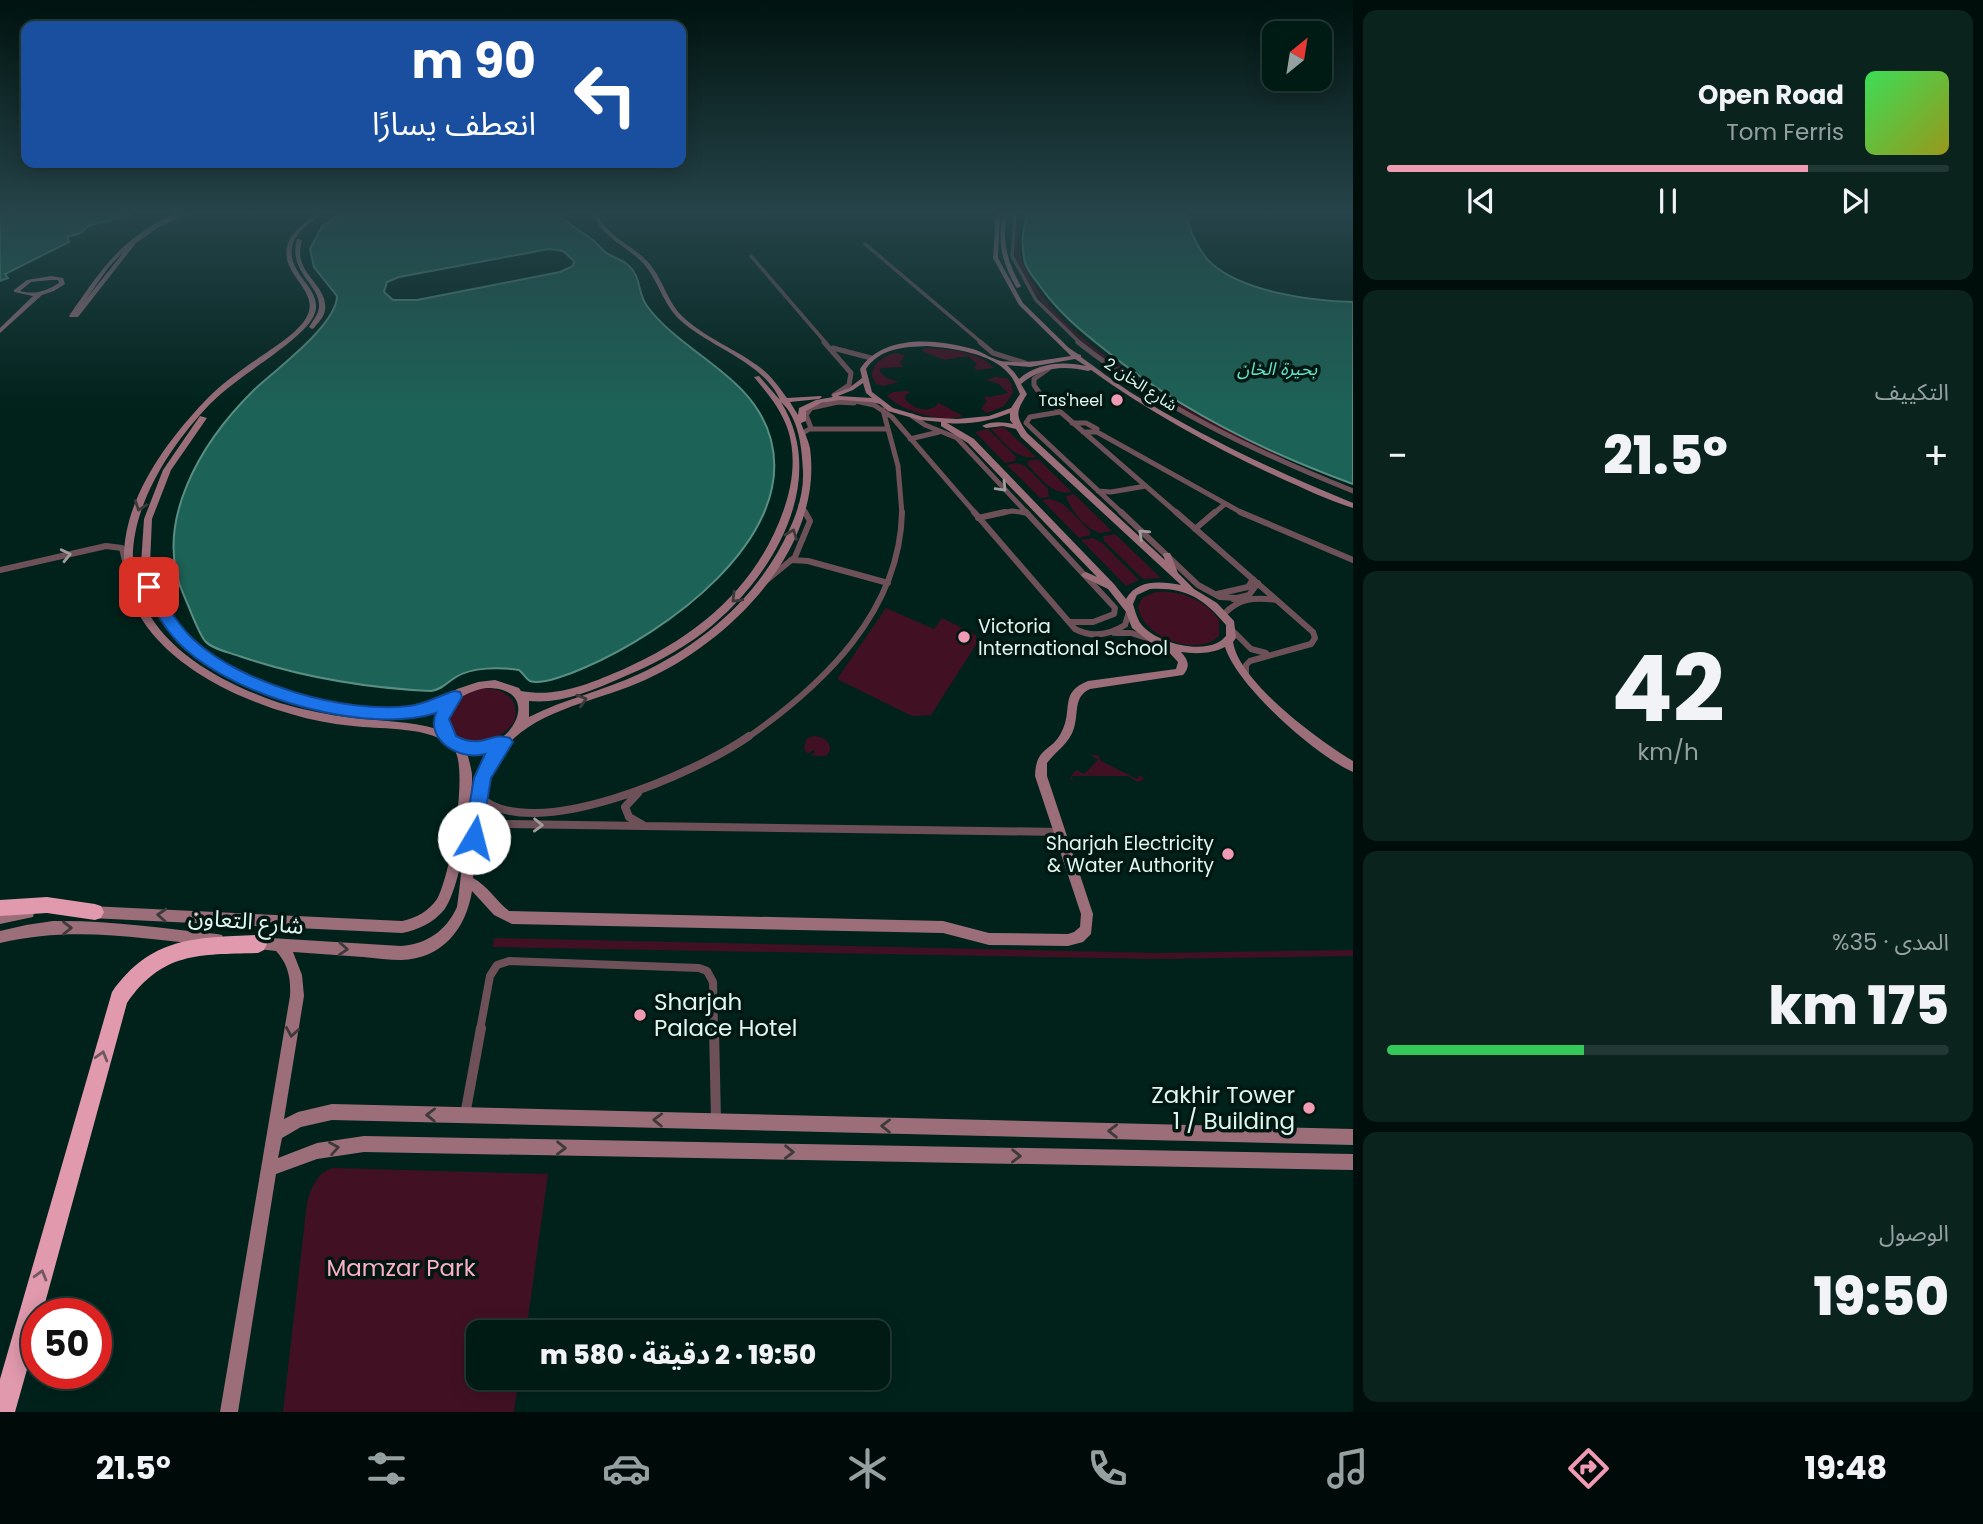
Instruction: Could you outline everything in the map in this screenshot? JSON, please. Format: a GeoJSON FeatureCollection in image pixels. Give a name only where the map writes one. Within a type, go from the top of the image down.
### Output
{"type":"FeatureCollection","features":[{"type":"Feature","properties":{"kind":"highway"},"geometry":{"type":"LineString","coordinates":[[0,908],[47,905],[95,912]]}},
{"type":"Feature","properties":{"kind":"highway"},"geometry":{"type":"LineString","coordinates":[[3,1412],[119,999],[136,975],[172,952],[196,947],[258,943]]}},
{"type":"Feature","properties":{"kind":"street"},"geometry":{"type":"LineString","coordinates":[[0,331],[30,300],[55,289],[62,281],[51,278],[35,279],[19,286],[16,291],[21,294],[43,293]]}},
{"type":"Feature","properties":{"kind":"street"},"geometry":{"type":"LineString","coordinates":[[99,278],[72,316],[76,316],[108,278]]}},
{"type":"Feature","properties":{"kind":"street"},"geometry":{"type":"LineString","coordinates":[[131,582],[129,559],[134,526],[149,485],[170,447],[224,386],[300,330],[313,316],[311,292],[299,278]]}},
{"type":"Feature","properties":{"kind":"street"},"geometry":{"type":"LineString","coordinates":[[308,278],[321,294],[323,307],[320,317],[306,332],[232,387],[202,418],[175,456],[158,489],[146,526],[144,556],[149,587],[164,616],[189,644],[223,669],[266,690],[318,705],[407,713],[430,708],[470,687],[489,684],[506,686],[519,695],[556,697],[624,674],[675,647],[730,605],[764,565],[785,523],[798,464],[801,429],[807,412],[818,405],[856,403],[873,409],[883,418]]}},
{"type":"Feature","properties":{"kind":"street"},"geometry":{"type":"LineString","coordinates":[[648,278],[662,306],[676,321],[749,370],[782,401],[801,429]]}},
{"type":"Feature","properties":{"kind":"street"},"geometry":{"type":"LineString","coordinates":[[770,278],[852,375],[849,385],[837,397]]}},
{"type":"Feature","properties":{"kind":"street"},"geometry":{"type":"LineString","coordinates":[[904,278],[979,344],[1005,359],[1084,368],[1105,378]]}},
{"type":"Feature","properties":{"kind":"street","name":"شارع الخان 2"},"geometry":{"type":"LineString","coordinates":[[1005,278],[1029,311],[1076,356],[1105,378],[1157,412],[1219,447],[1353,506]]}},
{"type":"Feature","properties":{"kind":"street","name":"شارع الخان 2"},"geometry":{"type":"LineString","coordinates":[[1014,278],[1040,314],[1089,358],[1154,404],[1221,441],[1353,499]]}},
{"type":"Feature","properties":{"kind":"street"},"geometry":{"type":"LineString","coordinates":[[1023,278],[1044,308],[1085,347],[1140,387],[1206,426],[1271,458],[1353,491]]}},
{"type":"Feature","properties":{"kind":"street"},"geometry":{"type":"LineString","coordinates":[[92,287],[102,286]]}},
{"type":"Feature","properties":{"kind":"street"},"geometry":{"type":"LineString","coordinates":[[0,322],[21,301],[21,294]]}},
{"type":"Feature","properties":{"kind":"street"},"geometry":{"type":"LineString","coordinates":[[826,344],[840,352],[871,358]]}},
{"type":"Feature","properties":{"kind":"street"},"geometry":{"type":"LineString","coordinates":[[964,349],[979,344]]}},
{"type":"Feature","properties":{"kind":"street"},"geometry":{"type":"LineString","coordinates":[[979,344],[983,355]]}},
{"type":"Feature","properties":{"kind":"street"},"geometry":{"type":"LineString","coordinates":[[1040,363],[1019,365],[996,361],[964,349],[913,345],[888,350],[871,358],[864,366],[863,380],[902,431],[1068,621],[1087,635],[1132,633],[1165,644],[1204,652],[1221,648],[1228,642]]}},
{"type":"Feature","properties":{"kind":"street"},"geometry":{"type":"LineString","coordinates":[[1019,382],[1034,371],[1076,356],[1089,358]]}},
{"type":"Feature","properties":{"kind":"street"},"geometry":{"type":"LineString","coordinates":[[782,401],[863,398],[912,416],[935,421],[981,421],[999,417],[1014,408],[1022,396],[1019,382],[996,361]]}},
{"type":"Feature","properties":{"kind":"street"},"geometry":{"type":"LineString","coordinates":[[1056,364],[1038,374],[1034,383],[1038,392],[1310,629],[1315,638],[1309,645],[1250,661],[1246,665],[1246,677]]}},
{"type":"Feature","properties":{"kind":"street"},"geometry":{"type":"LineString","coordinates":[[837,397],[863,380]]}},
{"type":"Feature","properties":{"kind":"street"},"geometry":{"type":"LineString","coordinates":[[767,580],[792,536],[801,505],[809,468],[800,413],[807,401]]}},
{"type":"Feature","properties":{"kind":"street"},"geometry":{"type":"LineString","coordinates":[[479,796],[492,807],[521,811],[570,808],[610,800],[721,754],[793,704],[853,643],[871,618],[888,583],[900,540],[903,510],[899,471],[883,418],[883,406]]}},
{"type":"Feature","properties":{"kind":"street"},"geometry":{"type":"LineString","coordinates":[[1014,408],[1013,416],[1027,438],[1175,577],[1203,594],[1245,588],[1255,581]]}},
{"type":"Feature","properties":{"kind":"street"},"geometry":{"type":"LineString","coordinates":[[1060,412],[1030,417],[1025,421],[1167,555],[1224,614],[1231,629],[1251,649],[1274,654]]}},
{"type":"Feature","properties":{"kind":"street"},"geometry":{"type":"LineString","coordinates":[[1049,414],[1063,417],[1074,424],[1088,424],[1107,437]]}},
{"type":"Feature","properties":{"kind":"street"},"geometry":{"type":"LineString","coordinates":[[912,416],[957,438],[1112,603],[1114,614],[1107,618],[1084,623],[1068,621]]}},
{"type":"Feature","properties":{"kind":"street"},"geometry":{"type":"LineString","coordinates":[[468,882],[475,886],[494,908],[513,918],[934,927],[952,929],[983,939],[1069,940],[1083,934],[1088,920],[1040,767],[1044,757],[1065,736],[1071,721],[1074,695],[1088,685],[1180,672],[1184,666],[1183,662],[1165,644],[1142,631],[1114,589],[981,451],[964,435],[935,421]]}},
{"type":"Feature","properties":{"kind":"street"},"geometry":{"type":"LineString","coordinates":[[964,435],[971,429],[1000,424],[1018,426]]}},
{"type":"Feature","properties":{"kind":"street"},"geometry":{"type":"LineString","coordinates":[[801,429],[902,431]]}},
{"type":"Feature","properties":{"kind":"street"},"geometry":{"type":"LineString","coordinates":[[1083,432],[1096,431],[1225,504],[1353,560]]}},
{"type":"Feature","properties":{"kind":"street"},"geometry":{"type":"LineString","coordinates":[[910,439],[943,432]]}},
{"type":"Feature","properties":{"kind":"street"},"geometry":{"type":"LineString","coordinates":[[1027,438],[1052,449]]}},
{"type":"Feature","properties":{"kind":"street"},"geometry":{"type":"LineString","coordinates":[[981,451],[983,466]]}},
{"type":"Feature","properties":{"kind":"street"},"geometry":{"type":"LineString","coordinates":[[1097,490],[1111,492],[1146,486]]}},
{"type":"Feature","properties":{"kind":"street"},"geometry":{"type":"LineString","coordinates":[[1106,499],[1111,492]]}},
{"type":"Feature","properties":{"kind":"street"},"geometry":{"type":"LineString","coordinates":[[1012,511],[1019,504]]}},
{"type":"Feature","properties":{"kind":"street"},"geometry":{"type":"LineString","coordinates":[[1195,529],[1225,504]]}},
{"type":"Feature","properties":{"kind":"street"},"geometry":{"type":"LineString","coordinates":[[458,746],[478,750],[504,742],[542,714],[613,690],[675,659],[727,622],[797,553],[810,521],[801,505]]}},
{"type":"Feature","properties":{"kind":"street"},"geometry":{"type":"LineString","coordinates":[[978,518],[1012,511],[1028,513]]}},
{"type":"Feature","properties":{"kind":"street"},"geometry":{"type":"LineString","coordinates":[[0,570],[111,545],[124,550],[126,572],[143,611],[166,641],[198,668],[266,702],[303,713],[352,722],[412,725],[447,737],[458,746],[465,762],[466,786],[444,899],[453,903],[464,901]]}},
{"type":"Feature","properties":{"kind":"street"},"geometry":{"type":"LineString","coordinates":[[797,553],[808,561]]}},
{"type":"Feature","properties":{"kind":"street"},"geometry":{"type":"LineString","coordinates":[[1167,555],[1175,577]]}},
{"type":"Feature","properties":{"kind":"street"},"geometry":{"type":"LineString","coordinates":[[791,560],[808,561],[888,583]]}},
{"type":"Feature","properties":{"kind":"street"},"geometry":{"type":"LineString","coordinates":[[1086,575],[1114,589]]}},
{"type":"Feature","properties":{"kind":"street"},"geometry":{"type":"LineString","coordinates":[[1224,614],[1233,604],[1247,597],[1255,581]]}},
{"type":"Feature","properties":{"kind":"street"},"geometry":{"type":"LineString","coordinates":[[1110,633],[1125,625],[1131,596],[1149,586],[1168,586],[1237,598],[1276,600]]}},
{"type":"Feature","properties":{"kind":"street"},"geometry":{"type":"LineString","coordinates":[[1231,629],[1228,642],[1232,659],[1246,677],[1313,742],[1353,767]]}},
{"type":"Feature","properties":{"kind":"street"},"geometry":{"type":"LineString","coordinates":[[519,695],[526,713],[521,728]]}},
{"type":"Feature","properties":{"kind":"street"},"geometry":{"type":"LineString","coordinates":[[447,737],[441,724],[442,714],[454,697]]}},
{"type":"Feature","properties":{"kind":"street","name":"شارع التعاون"},"geometry":{"type":"LineString","coordinates":[[0,937],[25,931],[69,927],[279,945],[401,953],[418,951],[440,940],[459,919],[468,882],[479,796],[487,766],[504,742]]}},
{"type":"Feature","properties":{"kind":"street"},"geometry":{"type":"LineString","coordinates":[[615,826],[632,796],[650,785]]}},
{"type":"Feature","properties":{"kind":"street"},"geometry":{"type":"LineString","coordinates":[[610,800],[649,827]]}},
{"type":"Feature","properties":{"kind":"street"},"geometry":{"type":"LineString","coordinates":[[474,838],[485,829],[499,825],[1059,832]]}},
{"type":"Feature","properties":{"kind":"street","name":"شارع التعاون"},"geometry":{"type":"LineString","coordinates":[[0,918],[53,911],[95,912],[402,928],[422,920],[444,899]]}},
{"type":"Feature","properties":{"kind":"street"},"geometry":{"type":"LineString","coordinates":[[229,1412],[298,987],[293,963],[279,945]]}},
{"type":"Feature","properties":{"kind":"street"},"geometry":{"type":"LineString","coordinates":[[465,1115],[491,972],[497,965],[509,961],[699,968],[708,971],[713,982],[716,1121]]}},
{"type":"Feature","properties":{"kind":"street"},"geometry":{"type":"LineString","coordinates":[[275,1133],[298,1120],[332,1112],[1353,1137]]}},
{"type":"Feature","properties":{"kind":"street"},"geometry":{"type":"LineString","coordinates":[[269,1169],[317,1151],[365,1144],[1353,1162]]}},
{"type":"Feature","properties":{"kind":"green space"},"geometry":{"type":"Polygon","coordinates":[[[1027,278],[1032,278],[1037,289],[1069,326],[1112,361],[1159,392],[1284,458],[1281,460],[1204,421],[1108,362],[1065,327],[1033,290],[1027,278]]]}},
{"type":"Feature","properties":{"kind":"green space"},"geometry":{"type":"Polygon","coordinates":[[[925,348],[971,354],[994,368],[976,370],[974,367],[977,364],[968,356],[945,360],[924,352],[922,350],[925,348]]]}},
{"type":"Feature","properties":{"kind":"green space"},"geometry":{"type":"Polygon","coordinates":[[[896,353],[905,355],[900,363],[903,367],[879,370],[886,378],[899,382],[883,386],[876,384],[872,376],[874,367],[883,358],[896,353]]]}},
{"type":"Feature","properties":{"kind":"green space"},"geometry":{"type":"Polygon","coordinates":[[[995,377],[1007,378],[1013,393],[1004,406],[987,413],[981,409],[987,401],[983,396],[1008,393],[999,384],[986,380],[995,377]]]}},
{"type":"Feature","properties":{"kind":"green space"},"geometry":{"type":"Polygon","coordinates":[[[908,391],[910,394],[906,394],[905,399],[918,408],[927,409],[939,403],[963,416],[945,418],[923,415],[903,407],[887,396],[893,392],[908,391]]]}},
{"type":"Feature","properties":{"kind":"green space"},"geometry":{"type":"Polygon","coordinates":[[[1004,427],[1036,457],[1016,453],[991,429],[1004,427]]]}},
{"type":"Feature","properties":{"kind":"green space"},"geometry":{"type":"Polygon","coordinates":[[[988,429],[1016,457],[1015,461],[1005,463],[975,432],[988,429]]]}},
{"type":"Feature","properties":{"kind":"green space"},"geometry":{"type":"Polygon","coordinates":[[[1038,459],[1072,492],[1053,489],[1042,480],[1027,461],[1038,459]]]}},
{"type":"Feature","properties":{"kind":"green space"},"geometry":{"type":"Polygon","coordinates":[[[1017,463],[1025,466],[1048,489],[1049,497],[1040,498],[1007,465],[1017,463]]]}},
{"type":"Feature","properties":{"kind":"green space"},"geometry":{"type":"Polygon","coordinates":[[[1074,494],[1112,531],[1101,533],[1084,523],[1074,512],[1066,496],[1074,494]]]}},
{"type":"Feature","properties":{"kind":"green space"},"geometry":{"type":"Polygon","coordinates":[[[1051,499],[1063,504],[1090,531],[1090,535],[1079,538],[1042,500],[1051,499]]]}},
{"type":"Feature","properties":{"kind":"green space"},"geometry":{"type":"Polygon","coordinates":[[[1115,534],[1161,578],[1143,579],[1104,541],[1103,536],[1115,534]]]}},
{"type":"Feature","properties":{"kind":"green space"},"geometry":{"type":"Polygon","coordinates":[[[1093,538],[1101,542],[1139,580],[1126,586],[1081,540],[1093,538]]]}},
{"type":"Feature","properties":{"kind":"green space"},"geometry":{"type":"Polygon","coordinates":[[[1156,592],[1183,595],[1207,607],[1219,620],[1219,636],[1197,645],[1171,641],[1159,635],[1141,617],[1138,606],[1143,597],[1156,592]]]}},
{"type":"Feature","properties":{"kind":"green space"},"geometry":{"type":"Polygon","coordinates":[[[886,608],[934,629],[942,618],[976,635],[977,643],[931,715],[912,716],[837,679],[886,608]]]}},
{"type":"Feature","properties":{"kind":"green space"},"geometry":{"type":"Polygon","coordinates":[[[483,688],[498,690],[509,696],[515,707],[514,722],[500,735],[483,742],[465,740],[449,729],[448,711],[461,696],[483,688]]]}},
{"type":"Feature","properties":{"kind":"green space"},"geometry":{"type":"Polygon","coordinates":[[[814,736],[828,742],[830,751],[826,756],[811,756],[815,752],[813,750],[808,754],[804,749],[806,739],[814,736]]]}},
{"type":"Feature","properties":{"kind":"green space"},"geometry":{"type":"Polygon","coordinates":[[[1091,755],[1098,755],[1101,761],[1137,779],[1140,775],[1144,779],[1138,782],[1128,776],[1073,776],[1071,778],[1074,781],[1071,780],[1070,778],[1076,770],[1084,774],[1098,760],[1091,755]]]}},
{"type":"Feature","properties":{"kind":"green space"},"geometry":{"type":"Polygon","coordinates":[[[494,938],[1156,953],[1353,950],[1353,956],[1158,959],[493,947],[494,938]]]}},
{"type":"Feature","properties":{"kind":"green space","name":"Mamzar Park"},"geometry":{"type":"Polygon","coordinates":[[[333,1168],[548,1174],[528,1320],[466,1320],[466,1390],[517,1390],[514,1412],[283,1412],[307,1203],[313,1186],[327,1170],[333,1168]]]}},
{"type":"Feature","properties":{"kind":"water"},"geometry":{"type":"Polygon","coordinates":[[[323,278],[397,278],[387,282],[384,292],[393,300],[417,300],[530,278],[636,278],[644,301],[662,323],[734,382],[750,399],[762,418],[771,440],[774,477],[764,513],[744,547],[717,579],[685,607],[617,652],[586,667],[542,682],[530,681],[519,670],[495,668],[463,674],[431,691],[382,687],[286,670],[225,652],[208,644],[194,620],[176,570],[174,541],[178,513],[187,485],[216,434],[254,390],[316,333],[334,308],[337,296],[323,278]]]}},
{"type":"Feature","properties":{"kind":"water","name":"بحيرة الخان"},"geometry":{"type":"Polygon","coordinates":[[[1034,278],[1234,278],[1279,293],[1318,300],[1353,302],[1353,484],[1287,458],[1192,410],[1132,371],[1086,335],[1054,304],[1034,278]]]}},
{"type":"Feature","properties":{"kind":"place","name":"Tas'heel"},"geometry":{"type":"Point","coordinates":[1117,400]}},
{"type":"Feature","properties":{"kind":"place","name":"Victoria International School"},"geometry":{"type":"Point","coordinates":[964,637]}},
{"type":"Feature","properties":{"kind":"place","name":"Sharjah Electricity & Water Authority"},"geometry":{"type":"Point","coordinates":[1228,854]}},
{"type":"Feature","properties":{"kind":"place","name":"Sharjah Palace Hotel"},"geometry":{"type":"Point","coordinates":[640,1015]}},
{"type":"Feature","properties":{"kind":"place","name":"Zakhir Tower 1 / Building"},"geometry":{"type":"Point","coordinates":[1309,1108]}},
{"type":"Feature","properties":{"kind":"route"},"geometry":{"type":"LineString","coordinates":[[149,587],[164,616],[199,653],[223,669],[266,690],[318,705],[356,711],[397,713],[430,708],[454,697],[446,705],[441,719],[444,733],[450,741],[463,748],[478,750],[504,742],[494,754],[482,778],[474,838]]}}]}
